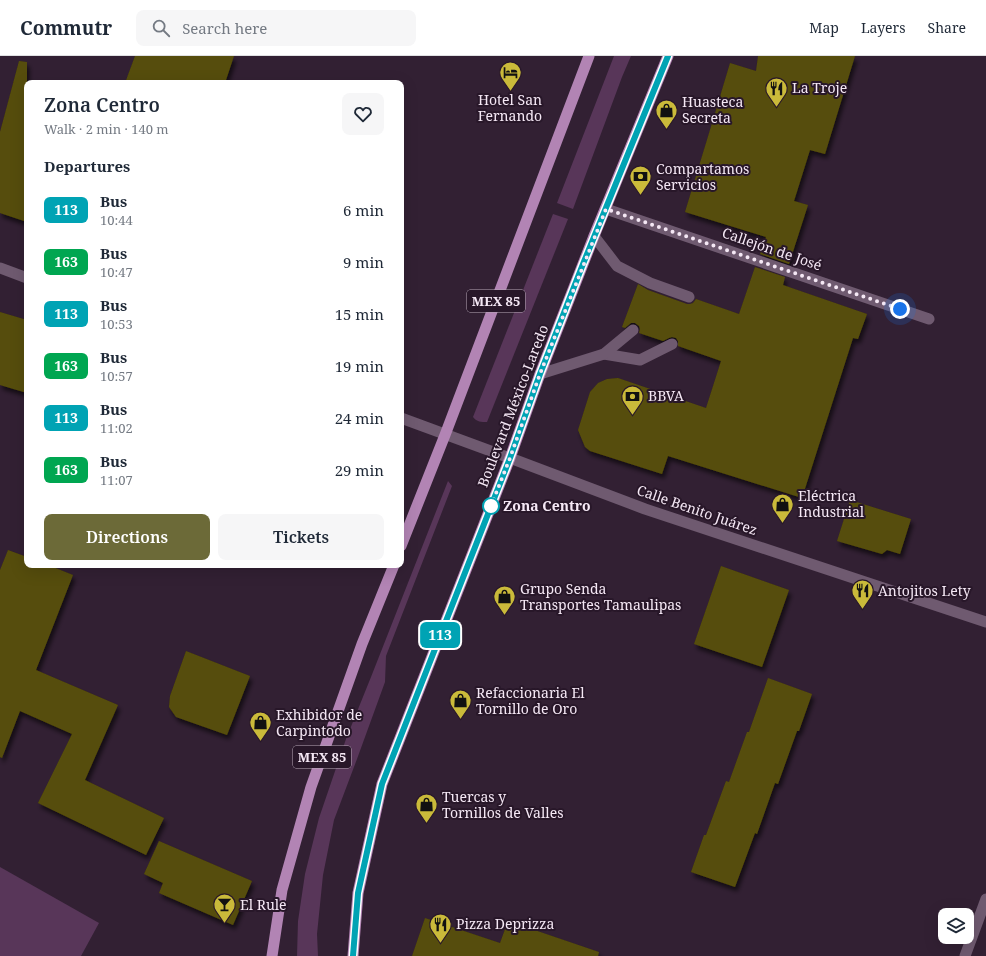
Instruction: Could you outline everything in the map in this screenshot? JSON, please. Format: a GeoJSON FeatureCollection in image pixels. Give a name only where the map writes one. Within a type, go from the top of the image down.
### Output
{"type":"FeatureCollection","features":[{"type":"Feature","properties":{"kind":"main road","name":"MEX 85"},"geometry":{"type":"LineString","coordinates":[[404,538],[445,435],[589,56]]}},
{"type":"Feature","properties":{"kind":"main road","name":"Boulevard México-Laredo"},"geometry":{"type":"LineString","coordinates":[[353,956],[358,893],[382,784],[510,458],[540,374],[594,236],[668,56]]}},
{"type":"Feature","properties":{"kind":"main road","name":"MEX 85"},"geometry":{"type":"LineString","coordinates":[[272,956],[282,890],[311,787],[362,644],[393,568]]}},
{"type":"Feature","properties":{"kind":"street","name":"Callejón de José"},"geometry":{"type":"LineString","coordinates":[[606,209],[929,319]]}},
{"type":"Feature","properties":{"kind":"street"},"geometry":{"type":"LineString","coordinates":[[594,236],[617,266],[650,283],[689,297]]}},
{"type":"Feature","properties":{"kind":"street"},"geometry":{"type":"LineString","coordinates":[[0,268],[24,277]]}},
{"type":"Feature","properties":{"kind":"street"},"geometry":{"type":"LineString","coordinates":[[540,374],[604,354],[633,330]]}},
{"type":"Feature","properties":{"kind":"street"},"geometry":{"type":"LineString","coordinates":[[604,354],[640,360],[672,344]]}},
{"type":"Feature","properties":{"kind":"street","name":"Calle Benito Juárez"},"geometry":{"type":"LineString","coordinates":[[404,419],[644,510],[986,622]]}},
{"type":"Feature","properties":{"kind":"street"},"geometry":{"type":"LineString","coordinates":[[965,956],[986,899]]}},
{"type":"Feature","properties":{"kind":"shaded area"},"geometry":{"type":"Polygon","coordinates":[[[614,56],[631,56],[573,209],[557,203],[614,56]]]}},
{"type":"Feature","properties":{"kind":"shaded area"},"geometry":{"type":"Polygon","coordinates":[[[553,214],[568,219],[487,422],[476,420],[473,417],[553,214]]]}},
{"type":"Feature","properties":{"kind":"shaded area"},"geometry":{"type":"Polygon","coordinates":[[[448,481],[452,486],[386,656],[385,682],[334,820],[323,875],[317,934],[318,956],[297,956],[298,921],[305,874],[319,818],[346,739],[448,481]]]}},
{"type":"Feature","properties":{"kind":"shaded area"},"geometry":{"type":"Polygon","coordinates":[[[0,867],[99,923],[81,956],[0,956],[0,867]]]}},
{"type":"Feature","properties":{"kind":"building"},"geometry":{"type":"Polygon","coordinates":[[[135,56],[234,56],[226,80],[126,80],[135,56]]]}},
{"type":"Feature","properties":{"kind":"building"},"geometry":{"type":"Polygon","coordinates":[[[758,56],[855,56],[825,154],[810,150],[794,201],[808,205],[789,264],[760,254],[766,237],[685,212],[730,63],[756,71],[758,56]]]}},
{"type":"Feature","properties":{"kind":"building"},"geometry":{"type":"Polygon","coordinates":[[[19,61],[27,62],[27,80],[24,80],[24,221],[0,213],[0,132],[19,61]]]}},
{"type":"Feature","properties":{"kind":"building"},"geometry":{"type":"Polygon","coordinates":[[[755,267],[785,277],[783,285],[867,314],[858,339],[853,338],[802,498],[668,456],[662,474],[590,451],[585,447],[578,430],[590,392],[598,383],[607,379],[618,378],[706,408],[721,361],[678,346],[678,341],[676,338],[672,337],[663,341],[639,333],[639,326],[635,323],[631,323],[625,328],[622,327],[638,284],[648,290],[687,304],[693,303],[696,299],[739,314],[755,267]]]}},
{"type":"Feature","properties":{"kind":"building"},"geometry":{"type":"Polygon","coordinates":[[[0,312],[24,319],[24,392],[0,385],[0,312]]]}},
{"type":"Feature","properties":{"kind":"building"},"geometry":{"type":"Polygon","coordinates":[[[850,500],[911,519],[900,554],[887,550],[882,554],[837,541],[850,500]]]}},
{"type":"Feature","properties":{"kind":"building"},"geometry":{"type":"Polygon","coordinates":[[[8,550],[24,556],[24,568],[56,568],[73,575],[36,670],[118,705],[85,780],[164,818],[146,855],[38,803],[72,734],[20,711],[2,758],[0,757],[0,570],[8,550]]]}},
{"type":"Feature","properties":{"kind":"building"},"geometry":{"type":"Polygon","coordinates":[[[721,566],[789,590],[762,667],[694,644],[721,566]]]}},
{"type":"Feature","properties":{"kind":"building"},"geometry":{"type":"Polygon","coordinates":[[[186,651],[250,676],[227,735],[176,717],[169,707],[170,696],[186,651]]]}},
{"type":"Feature","properties":{"kind":"building"},"geometry":{"type":"Polygon","coordinates":[[[768,678],[812,694],[778,784],[775,783],[757,834],[755,833],[735,887],[691,872],[726,781],[729,782],[747,732],[749,732],[768,678]]]}},
{"type":"Feature","properties":{"kind":"building"},"geometry":{"type":"Polygon","coordinates":[[[159,841],[252,881],[233,925],[159,893],[163,883],[144,874],[159,841]]]}},
{"type":"Feature","properties":{"kind":"building"},"geometry":{"type":"Polygon","coordinates":[[[425,918],[500,943],[508,921],[599,952],[598,956],[412,956],[425,918]]]}},
{"type":"Feature","properties":{"kind":"bus line","name":"113"},"geometry":{"type":"LineString","coordinates":[[353,956],[358,893],[382,784],[510,458],[540,374],[594,236],[668,56]]}},
{"type":"Feature","properties":{"kind":"place","name":"Hotel San Fernando"},"geometry":{"type":"Point","coordinates":[510,92]}},
{"type":"Feature","properties":{"kind":"place","name":"La Troje"},"geometry":{"type":"Point","coordinates":[777,108]}},
{"type":"Feature","properties":{"kind":"place","name":"Huasteca Secreta"},"geometry":{"type":"Point","coordinates":[667,130]}},
{"type":"Feature","properties":{"kind":"place","name":"Compartamos Servicios"},"geometry":{"type":"Point","coordinates":[641,196]}},
{"type":"Feature","properties":{"kind":"place","name":"BBVA"},"geometry":{"type":"Point","coordinates":[632,416]}},
{"type":"Feature","properties":{"kind":"place","name":"Zona Centro"},"geometry":{"type":"Point","coordinates":[491,506]}},
{"type":"Feature","properties":{"kind":"place","name":"Eléctrica Industrial"},"geometry":{"type":"Point","coordinates":[783,524]}},
{"type":"Feature","properties":{"kind":"place","name":"Antojitos Lety"},"geometry":{"type":"Point","coordinates":[863,610]}},
{"type":"Feature","properties":{"kind":"place","name":"Grupo Senda Transportes Tamaulipas"},"geometry":{"type":"Point","coordinates":[504,616]}},
{"type":"Feature","properties":{"kind":"place","name":"Refaccionaria El Tornillo de Oro"},"geometry":{"type":"Point","coordinates":[461,720]}},
{"type":"Feature","properties":{"kind":"place","name":"Exhibidor de Carpintodo"},"geometry":{"type":"Point","coordinates":[261,742]}},
{"type":"Feature","properties":{"kind":"place","name":"Tuercas y Tornillos de Valles"},"geometry":{"type":"Point","coordinates":[427,824]}},
{"type":"Feature","properties":{"kind":"place","name":"El Rule"},"geometry":{"type":"Point","coordinates":[224,924]}},
{"type":"Feature","properties":{"kind":"place","name":"Pizza Deprizza"},"geometry":{"type":"Point","coordinates":[441,944]}},
{"type":"Feature","properties":{"kind":"route"},"geometry":{"type":"LineString","coordinates":[[491,506],[540,374],[606,209],[900,309]]}}]}
